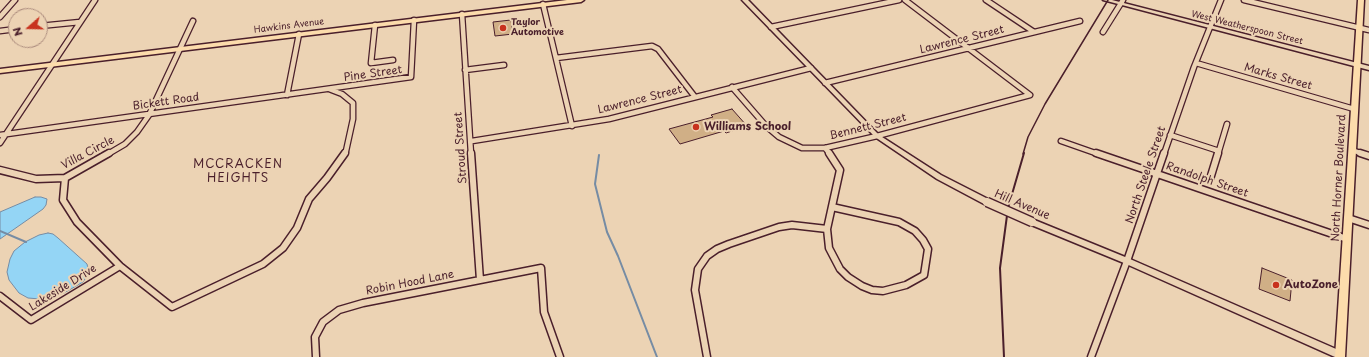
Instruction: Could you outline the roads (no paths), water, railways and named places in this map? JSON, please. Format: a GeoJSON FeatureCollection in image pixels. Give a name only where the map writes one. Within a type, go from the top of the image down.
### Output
{"type":"FeatureCollection","features":[{"type":"Feature","properties":{"kind":"main road","name":"Hawkins Avenue"},"geometry":{"type":"LineString","coordinates":[[0,71],[581,0]]}},
{"type":"Feature","properties":{"kind":"main road","name":"North Horner Boulevard"},"geometry":{"type":"LineString","coordinates":[[1341,356],[1361,0]]}},
{"type":"Feature","properties":{"kind":"street"},"geometry":{"type":"LineString","coordinates":[[0,17],[15,0]]}},
{"type":"Feature","properties":{"kind":"street"},"geometry":{"type":"LineString","coordinates":[[0,143],[95,0]]}},
{"type":"Feature","properties":{"kind":"street","name":"Hill Avenue"},"geometry":{"type":"LineString","coordinates":[[745,0],[877,136],[939,177],[987,202],[1127,261],[1341,356]]}},
{"type":"Feature","properties":{"kind":"street"},"geometry":{"type":"LineString","coordinates":[[771,27],[899,0]]}},
{"type":"Feature","properties":{"kind":"street"},"geometry":{"type":"LineString","coordinates":[[905,0],[970,48]]}},
{"type":"Feature","properties":{"kind":"street"},"geometry":{"type":"LineString","coordinates":[[986,0],[1034,32]]}},
{"type":"Feature","properties":{"kind":"street","name":"West Weatherspoon Street"},"geometry":{"type":"LineString","coordinates":[[1106,0],[1121,2],[1211,28],[1369,68]]}},
{"type":"Feature","properties":{"kind":"street","name":"North Steele Street"},"geometry":{"type":"LineString","coordinates":[[1091,357],[1127,261],[1196,63],[1221,0]]}},
{"type":"Feature","properties":{"kind":"street"},"geometry":{"type":"LineString","coordinates":[[1244,0],[1369,30]]}},
{"type":"Feature","properties":{"kind":"street"},"geometry":{"type":"LineString","coordinates":[[1103,32],[1121,2]]}},
{"type":"Feature","properties":{"kind":"street"},"geometry":{"type":"LineString","coordinates":[[543,4],[572,126]]}},
{"type":"Feature","properties":{"kind":"street","name":"Stroud Street"},"geometry":{"type":"LineString","coordinates":[[462,14],[465,70],[472,141],[480,280]]}},
{"type":"Feature","properties":{"kind":"street","name":"Pine Street"},"geometry":{"type":"LineString","coordinates":[[328,89],[411,77],[414,20]]}},
{"type":"Feature","properties":{"kind":"street","name":"Villa Circle"},"geometry":{"type":"LineString","coordinates":[[0,170],[36,179],[65,178],[125,144],[137,132],[149,115],[193,21]]}},
{"type":"Feature","properties":{"kind":"street","name":"Lawrence Street"},"geometry":{"type":"LineString","coordinates":[[825,82],[1080,21]]}},
{"type":"Feature","properties":{"kind":"street"},"geometry":{"type":"LineString","coordinates":[[48,25],[80,22]]}},
{"type":"Feature","properties":{"kind":"street"},"geometry":{"type":"LineString","coordinates":[[375,25],[371,63],[393,60]]}},
{"type":"Feature","properties":{"kind":"street"},"geometry":{"type":"LineString","coordinates":[[287,95],[299,34]]}},
{"type":"Feature","properties":{"kind":"street"},"geometry":{"type":"LineString","coordinates":[[556,58],[653,46],[658,49],[695,97]]}},
{"type":"Feature","properties":{"kind":"street","name":"Bennett Street"},"geometry":{"type":"LineString","coordinates":[[732,87],[766,126],[780,137],[802,148],[825,148],[877,136],[1030,95],[970,48]]}},
{"type":"Feature","properties":{"kind":"street","name":"Marks Street"},"geometry":{"type":"LineString","coordinates":[[1196,63],[1354,109]]}},
{"type":"Feature","properties":{"kind":"street"},"geometry":{"type":"LineString","coordinates":[[465,70],[504,66]]}},
{"type":"Feature","properties":{"kind":"street","name":"Lawrence Street"},"geometry":{"type":"LineString","coordinates":[[472,141],[609,120],[732,87],[811,68]]}},
{"type":"Feature","properties":{"kind":"street"},"geometry":{"type":"LineString","coordinates":[[65,178],[63,200],[77,222],[120,266],[172,307],[230,281],[263,264],[283,248],[297,228],[309,199],[327,178],[346,151],[353,119],[353,103],[342,94],[328,89]]}},
{"type":"Feature","properties":{"kind":"street","name":"Bickett Road"},"geometry":{"type":"LineString","coordinates":[[7,134],[328,89]]}},
{"type":"Feature","properties":{"kind":"street"},"geometry":{"type":"LineString","coordinates":[[1210,179],[1227,124]]}},
{"type":"Feature","properties":{"kind":"street"},"geometry":{"type":"LineString","coordinates":[[0,135],[7,134]]}},
{"type":"Feature","properties":{"kind":"street"},"geometry":{"type":"LineString","coordinates":[[1170,135],[1219,151]]}},
{"type":"Feature","properties":{"kind":"street","name":"Randolph Street"},"geometry":{"type":"LineString","coordinates":[[1061,141],[1347,238]]}},
{"type":"Feature","properties":{"kind":"street"},"geometry":{"type":"LineString","coordinates":[[825,148],[836,162],[840,170],[827,229],[830,248],[834,260],[840,269],[848,277],[862,286],[872,290],[889,290],[906,285],[924,275],[928,249],[923,240],[915,232],[899,222],[832,207]]}},
{"type":"Feature","properties":{"kind":"street"},"geometry":{"type":"LineString","coordinates":[[1352,150],[1369,156]]}},
{"type":"Feature","properties":{"kind":"street"},"geometry":{"type":"LineString","coordinates":[[1348,218],[1369,225]]}},
{"type":"Feature","properties":{"kind":"street"},"geometry":{"type":"LineString","coordinates":[[707,357],[694,290],[698,269],[707,256],[729,244],[792,225],[827,229]]}},
{"type":"Feature","properties":{"kind":"street","name":"Lakeside Drive"},"geometry":{"type":"LineString","coordinates":[[0,296],[31,320],[120,266]]}},
{"type":"Feature","properties":{"kind":"street","name":"Robin Hood Lane"},"geometry":{"type":"LineString","coordinates":[[316,357],[315,337],[323,322],[339,310],[363,303],[541,268],[540,284],[544,312],[560,357]]}},
{"type":"Feature","properties":{"kind":"water"},"geometry":{"type":"Polygon","coordinates":[[[35,197],[47,199],[46,205],[43,209],[0,239],[0,212],[35,197]]]}},
{"type":"Feature","properties":{"kind":"water"},"geometry":{"type":"Polygon","coordinates":[[[48,233],[53,234],[87,264],[89,273],[83,282],[64,293],[40,299],[28,298],[19,293],[9,280],[7,272],[10,259],[14,251],[25,242],[39,235],[48,233]]]}},
{"type":"Feature","properties":{"kind":"waterway"},"geometry":{"type":"LineString","coordinates":[[599,155],[595,184],[607,232],[618,256],[657,357]]}},
{"type":"Feature","properties":{"kind":"waterway"},"geometry":{"type":"LineString","coordinates":[[0,231],[26,242]]}},
{"type":"Feature","properties":{"kind":"railway"},"geometry":{"type":"LineString","coordinates":[[1023,154],[1028,137],[1045,104],[1108,0]]}},
{"type":"Feature","properties":{"kind":"railway"},"geometry":{"type":"LineString","coordinates":[[1004,357],[1000,268],[1008,208],[1024,153]]}},
{"type":"Feature","properties":{"kind":"place","name":"Taylor Automotive"},"geometry":{"type":"Point","coordinates":[503,28]}},
{"type":"Feature","properties":{"kind":"place","name":"Williams School"},"geometry":{"type":"Point","coordinates":[696,127]}},
{"type":"Feature","properties":{"kind":"place","name":"AutoZone"},"geometry":{"type":"Point","coordinates":[1276,285]}},
{"type":"Feature","properties":{"kind":"district","name":"MCCRACKEN HEIGHTS"},"geometry":{"type":"Point","coordinates":[238,172]}}]}
